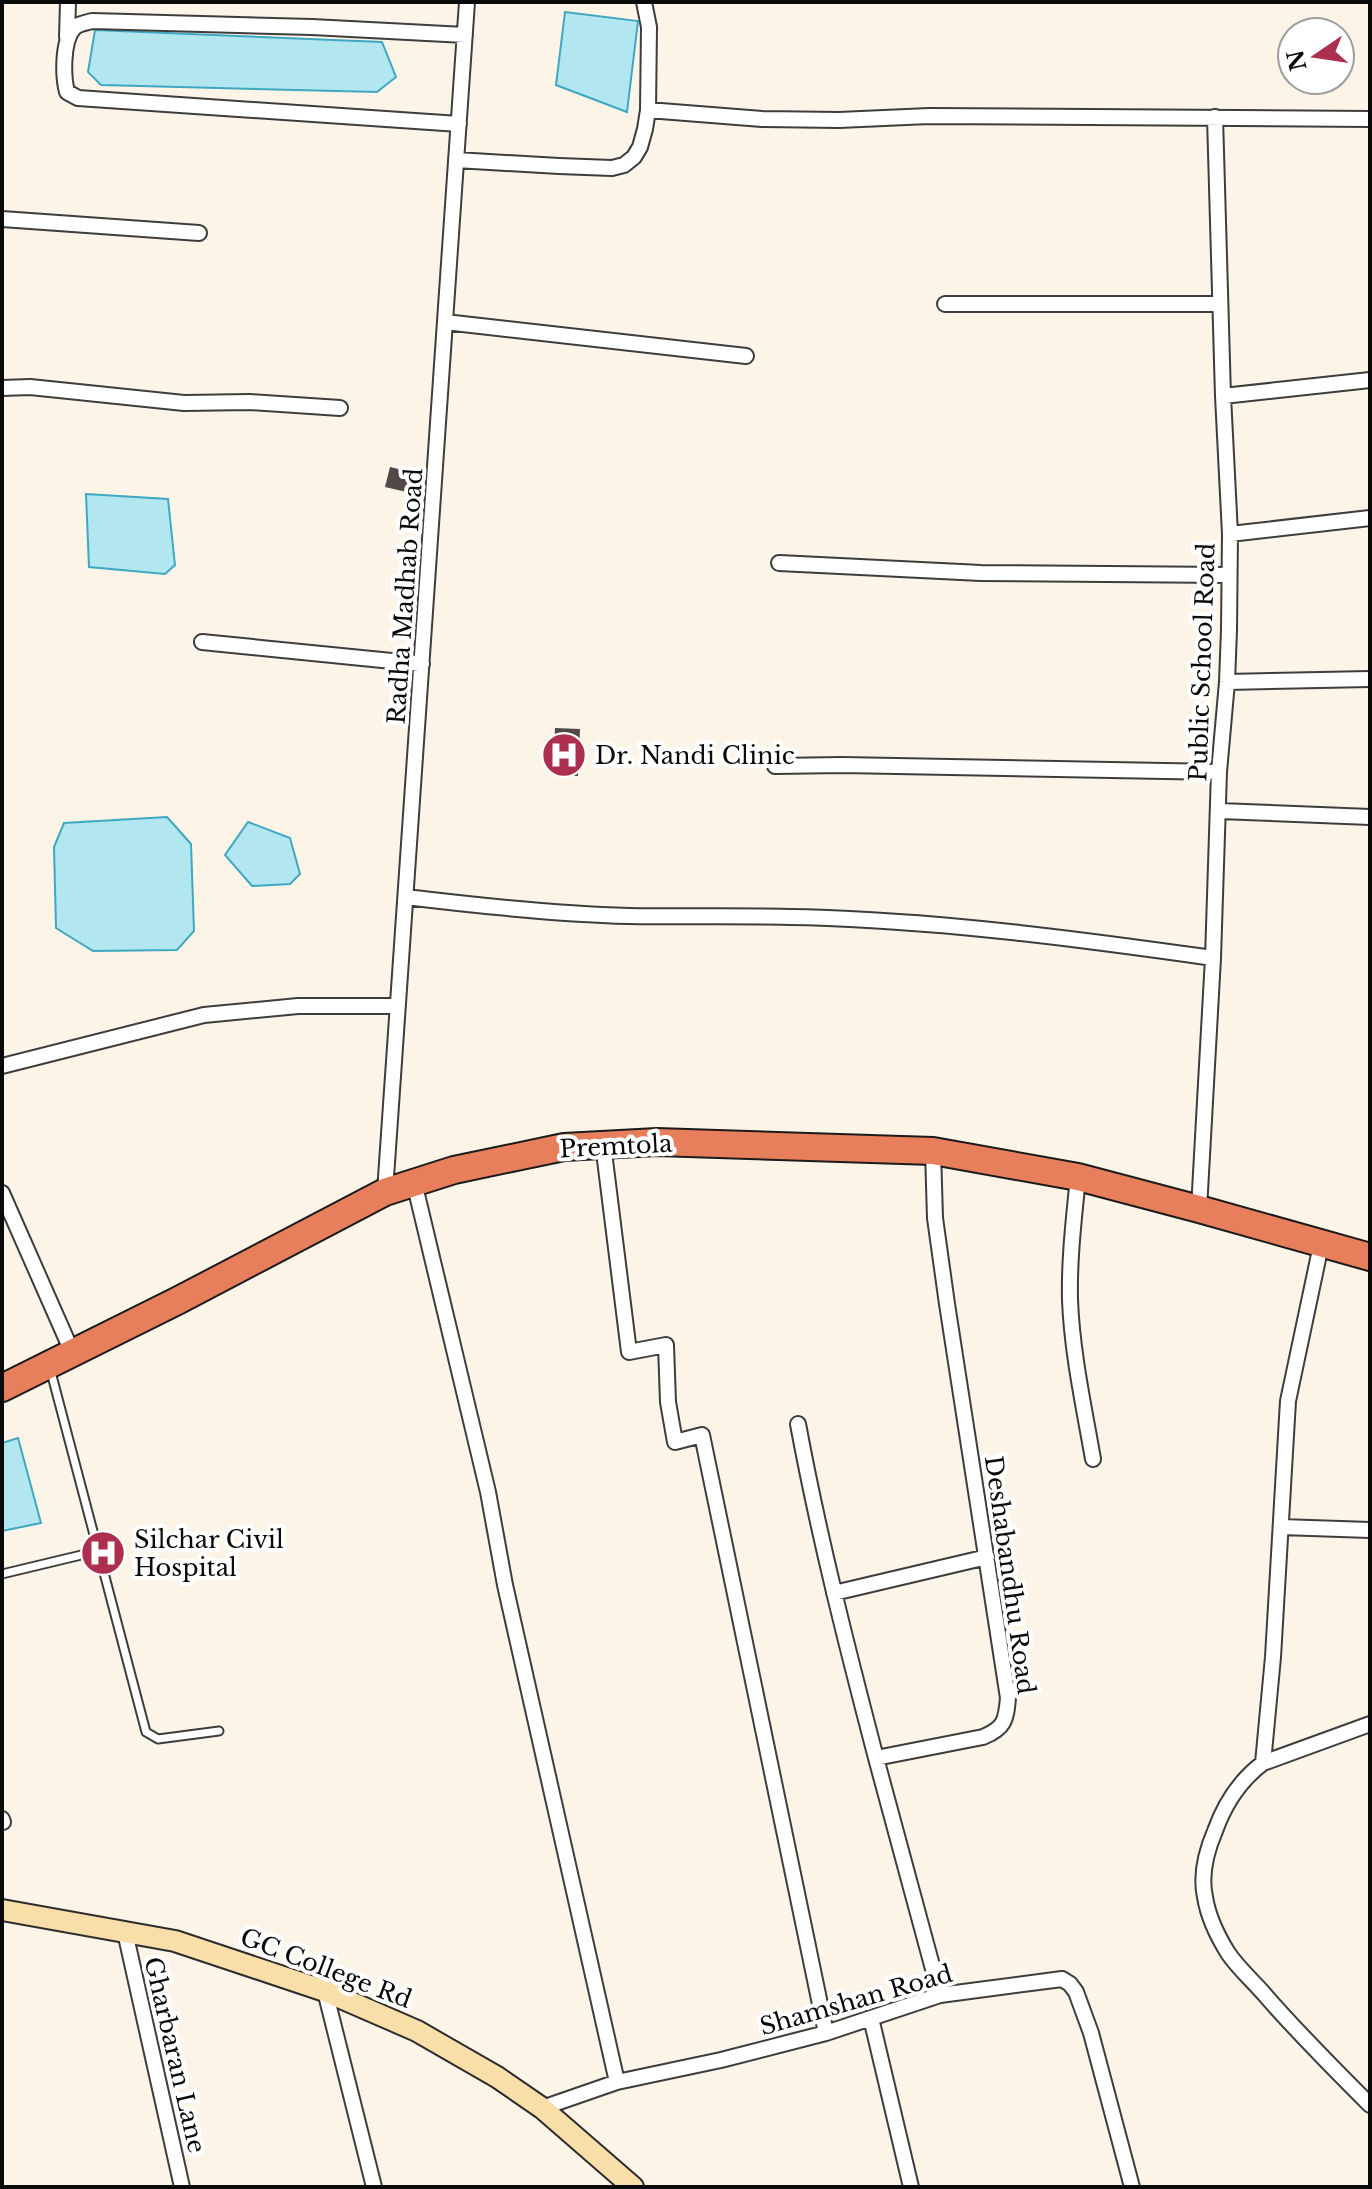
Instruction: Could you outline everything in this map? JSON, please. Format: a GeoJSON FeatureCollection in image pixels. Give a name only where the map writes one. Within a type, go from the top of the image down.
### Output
{"type":"FeatureCollection","features":[{"type":"Feature","properties":{"kind":"highway","name":"Premtola"},"geometry":{"type":"LineString","coordinates":[[2,1388],[385,1192],[454,1170],[564,1147],[657,1142],[933,1151],[1078,1177],[1370,1257]]}},
{"type":"Feature","properties":{"kind":"main road","name":"GC College Rd"},"geometry":{"type":"LineString","coordinates":[[2,1910],[175,1941],[325,1991],[417,2031],[497,2077],[542,2108],[633,2187]]}},
{"type":"Feature","properties":{"kind":"street"},"geometry":{"type":"LineString","coordinates":[[68,2],[64,81],[67,92],[78,98],[459,124]]}},
{"type":"Feature","properties":{"kind":"street","name":"Radha Madhab Road"},"geometry":{"type":"LineString","coordinates":[[385,1192],[467,2]]}},
{"type":"Feature","properties":{"kind":"street"},"geometry":{"type":"LineString","coordinates":[[456,160],[612,168],[624,165],[634,157],[640,147],[648,110],[649,27],[644,2]]}},
{"type":"Feature","properties":{"kind":"street"},"geometry":{"type":"LineString","coordinates":[[67,41],[80,24],[92,21],[465,35]]}},
{"type":"Feature","properties":{"kind":"street"},"geometry":{"type":"LineString","coordinates":[[648,110],[762,119],[839,120],[929,116],[1370,119]]}},
{"type":"Feature","properties":{"kind":"street","name":"Public School Road"},"geometry":{"type":"LineString","coordinates":[[1199,1209],[1213,958],[1219,772],[1227,682],[1230,534],[1215,117]]}},
{"type":"Feature","properties":{"kind":"street"},"geometry":{"type":"LineString","coordinates":[[2,219],[199,233]]}},
{"type":"Feature","properties":{"kind":"street"},"geometry":{"type":"LineString","coordinates":[[945,304],[1220,304]]}},
{"type":"Feature","properties":{"kind":"street"},"geometry":{"type":"LineString","coordinates":[[445,322],[746,356]]}},
{"type":"Feature","properties":{"kind":"street"},"geometry":{"type":"LineString","coordinates":[[1223,396],[1370,380]]}},
{"type":"Feature","properties":{"kind":"street"},"geometry":{"type":"LineString","coordinates":[[2,388],[30,387],[184,403],[250,402],[340,408]]}},
{"type":"Feature","properties":{"kind":"street"},"geometry":{"type":"LineString","coordinates":[[1230,534],[1370,518]]}},
{"type":"Feature","properties":{"kind":"street"},"geometry":{"type":"LineString","coordinates":[[779,563],[981,573],[1229,575]]}},
{"type":"Feature","properties":{"kind":"street"},"geometry":{"type":"LineString","coordinates":[[202,642],[422,664]]}},
{"type":"Feature","properties":{"kind":"street"},"geometry":{"type":"LineString","coordinates":[[1227,682],[1370,679]]}},
{"type":"Feature","properties":{"kind":"street"},"geometry":{"type":"LineString","coordinates":[[775,766],[1219,772]]}},
{"type":"Feature","properties":{"kind":"street"},"geometry":{"type":"LineString","coordinates":[[1219,811],[1370,817]]}},
{"type":"Feature","properties":{"kind":"street"},"geometry":{"type":"LineString","coordinates":[[406,897],[523,910],[626,916],[828,918],[951,927],[1099,942],[1213,958]]}},
{"type":"Feature","properties":{"kind":"street"},"geometry":{"type":"LineString","coordinates":[[2,1066],[204,1015],[298,1006],[398,1006]]}},
{"type":"Feature","properties":{"kind":"street"},"geometry":{"type":"LineString","coordinates":[[603,1144],[629,1352],[666,1345],[668,1402],[675,1442],[702,1435],[826,2033]]}},
{"type":"Feature","properties":{"kind":"street","name":"Deshabandhu Road"},"geometry":{"type":"LineString","coordinates":[[876,1758],[983,1737],[1001,1727],[1006,1717],[1008,1698],[935,1218],[933,1151]]}},
{"type":"Feature","properties":{"kind":"street"},"geometry":{"type":"LineString","coordinates":[[1078,1177],[1070,1256],[1070,1301],[1093,1459]]}},
{"type":"Feature","properties":{"kind":"street"},"geometry":{"type":"LineString","coordinates":[[414,1182],[488,1492],[505,1585],[617,2082]]}},
{"type":"Feature","properties":{"kind":"street"},"geometry":{"type":"LineString","coordinates":[[2,1193],[61,1360]]}},
{"type":"Feature","properties":{"kind":"street"},"geometry":{"type":"LineString","coordinates":[[1263,1763],[1273,1657],[1288,1401],[1321,1245]]}},
{"type":"Feature","properties":{"kind":"street"},"geometry":{"type":"LineString","coordinates":[[798,1424],[834,1593],[940,1995]]}},
{"type":"Feature","properties":{"kind":"street"},"geometry":{"type":"LineString","coordinates":[[1281,1527],[1370,1530]]}},
{"type":"Feature","properties":{"kind":"street"},"geometry":{"type":"LineString","coordinates":[[834,1593],[987,1557]]}},
{"type":"Feature","properties":{"kind":"street"},"geometry":{"type":"LineString","coordinates":[[1370,1724],[1263,1763],[1237,1786],[1223,1810],[1208,1849],[1203,1876],[1205,1898],[1229,1954],[1292,2025],[1370,2105]]}},
{"type":"Feature","properties":{"kind":"street","name":"Gharbaran Lane"},"geometry":{"type":"LineString","coordinates":[[125,1932],[182,2187]]}},
{"type":"Feature","properties":{"kind":"street","name":"Shamshan Road"},"geometry":{"type":"LineString","coordinates":[[542,2108],[617,2082],[826,2033],[940,1995],[1062,1979],[1076,1992],[1091,2033],[1132,2187]]}},
{"type":"Feature","properties":{"kind":"street"},"geometry":{"type":"LineString","coordinates":[[325,1991],[374,2187]]}},
{"type":"Feature","properties":{"kind":"street"},"geometry":{"type":"LineString","coordinates":[[871,2018],[911,2187]]}},
{"type":"Feature","properties":{"kind":"lane"},"geometry":{"type":"LineString","coordinates":[[61,1360],[65,1418],[142,1724],[146,1732],[158,1739],[219,1731]]}},
{"type":"Feature","properties":{"kind":"lane"},"geometry":{"type":"LineString","coordinates":[[2,1574],[98,1551]]}},
{"type":"Feature","properties":{"kind":"water"},"geometry":{"type":"Polygon","coordinates":[[[565,12],[638,21],[627,112],[556,85],[565,12]]]}},
{"type":"Feature","properties":{"kind":"water"},"geometry":{"type":"Polygon","coordinates":[[[95,30],[382,42],[396,77],[377,92],[101,85],[88,72],[95,30]]]}},
{"type":"Feature","properties":{"kind":"water"},"geometry":{"type":"Polygon","coordinates":[[[86,494],[168,499],[175,565],[165,574],[89,567],[86,494]]]}},
{"type":"Feature","properties":{"kind":"water"},"geometry":{"type":"Polygon","coordinates":[[[167,817],[191,844],[194,931],[177,950],[93,951],[56,928],[54,847],[64,823],[167,817]]]}},
{"type":"Feature","properties":{"kind":"water"},"geometry":{"type":"Polygon","coordinates":[[[248,822],[290,838],[300,874],[290,884],[252,886],[225,855],[248,822]]]}},
{"type":"Feature","properties":{"kind":"water"},"geometry":{"type":"Polygon","coordinates":[[[18,1438],[41,1523],[2,1531],[2,1443],[18,1438]]]}},
{"type":"Feature","properties":{"kind":"building"},"geometry":{"type":"Polygon","coordinates":[[[390,467],[420,474],[415,494],[385,487],[390,467]]]}},
{"type":"Feature","properties":{"kind":"building"},"geometry":{"type":"Polygon","coordinates":[[[555,728],[580,729],[578,776],[553,775],[555,728]]]}},
{"type":"Feature","properties":{"kind":"place","name":"Dr. Nandi Clinic"},"geometry":{"type":"Point","coordinates":[564,755]}},
{"type":"Feature","properties":{"kind":"place","name":"Silchar Civil Hospital"},"geometry":{"type":"Point","coordinates":[103,1553]}}]}
